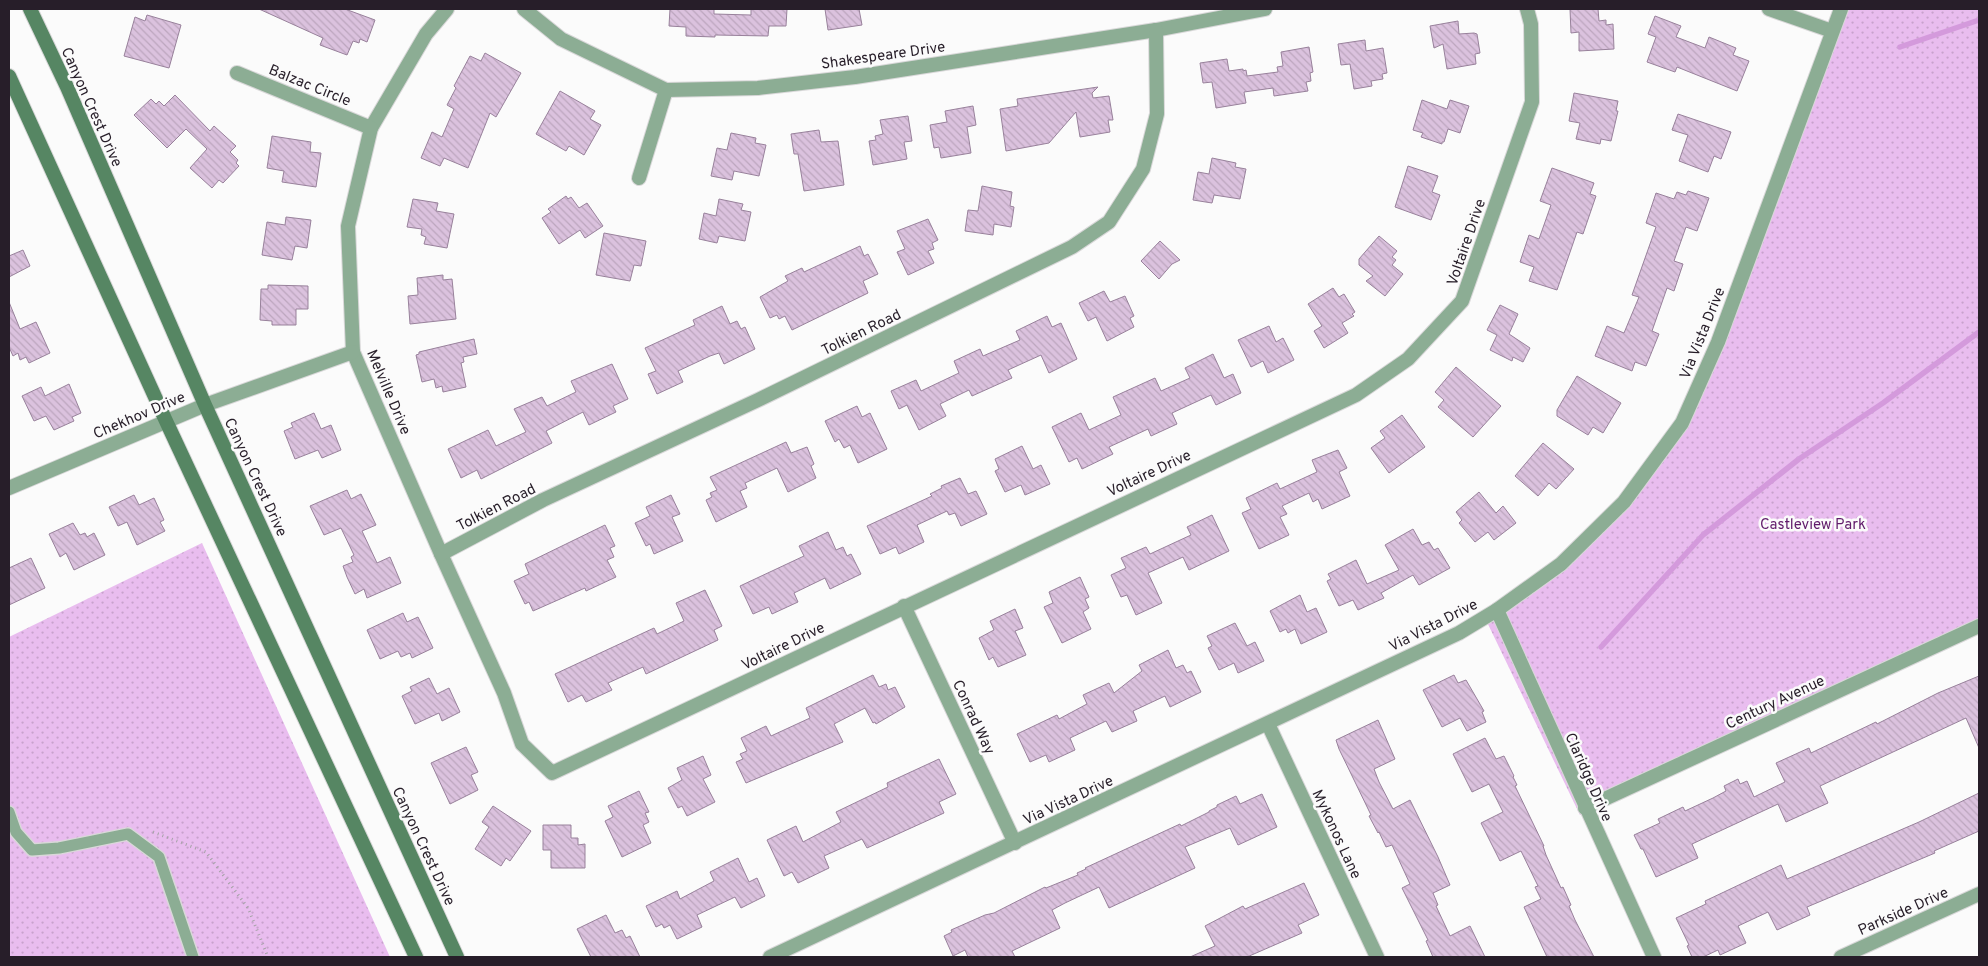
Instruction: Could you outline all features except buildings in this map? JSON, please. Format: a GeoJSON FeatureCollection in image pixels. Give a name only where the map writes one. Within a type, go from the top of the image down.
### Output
{"type":"FeatureCollection","features":[{"type":"Feature","properties":{"kind":"main road","name":"Canyon Crest Drive"},"geometry":{"type":"LineString","coordinates":[[30,9],[205,405],[457,957]]}},
{"type":"Feature","properties":{"kind":"main road"},"geometry":{"type":"LineString","coordinates":[[9,76],[166,421],[416,957]]}},
{"type":"Feature","properties":{"kind":"street","name":"Melville Drive"},"geometry":{"type":"LineString","coordinates":[[447,9],[426,34],[371,128],[348,226],[353,352],[504,693],[522,744],[552,773]]}},
{"type":"Feature","properties":{"kind":"street","name":"Shakespeare Drive"},"geometry":{"type":"LineString","coordinates":[[524,9],[561,39],[666,90],[758,88],[855,77],[1156,30],[1264,9]]}},
{"type":"Feature","properties":{"kind":"street","name":"Voltaire Drive"},"geometry":{"type":"LineString","coordinates":[[552,773],[1356,394],[1408,359],[1462,301],[1532,102],[1531,24],[1528,9]]}},
{"type":"Feature","properties":{"kind":"street"},"geometry":{"type":"LineString","coordinates":[[1769,9],[1832,31]]}},
{"type":"Feature","properties":{"kind":"street","name":"Via Vista Drive"},"geometry":{"type":"LineString","coordinates":[[770,957],[1459,633],[1496,610],[1560,564],[1624,502],[1682,422],[1718,342],[1841,9]]}},
{"type":"Feature","properties":{"kind":"street","name":"Tolkien Road"},"geometry":{"type":"LineString","coordinates":[[441,554],[543,500],[758,400],[1072,247],[1109,222],[1143,169],[1157,114],[1156,30]]}},
{"type":"Feature","properties":{"kind":"street","name":"Balzac Circle"},"geometry":{"type":"LineString","coordinates":[[237,73],[371,128]]}},
{"type":"Feature","properties":{"kind":"street"},"geometry":{"type":"LineString","coordinates":[[638,178],[666,90]]}},
{"type":"Feature","properties":{"kind":"street","name":"Chekhov Drive"},"geometry":{"type":"LineString","coordinates":[[9,488],[205,405],[353,352]]}},
{"type":"Feature","properties":{"kind":"street","name":"Conrad Way"},"geometry":{"type":"LineString","coordinates":[[904,606],[1015,843]]}},
{"type":"Feature","properties":{"kind":"street","name":"Claridge Drive"},"geometry":{"type":"LineString","coordinates":[[1496,610],[1654,957]]}},
{"type":"Feature","properties":{"kind":"street","name":"Century Avenue"},"geometry":{"type":"LineString","coordinates":[[1585,808],[1979,626]]}},
{"type":"Feature","properties":{"kind":"street","name":"Mykonos Lane"},"geometry":{"type":"LineString","coordinates":[[1268,724],[1373,956]]}},
{"type":"Feature","properties":{"kind":"street","name":"Parkside Drive"},"geometry":{"type":"LineString","coordinates":[[1841,957],[1979,894]]}},
{"type":"Feature","properties":{"kind":"lane"},"geometry":{"type":"LineString","coordinates":[[9,812],[16,832],[32,850],[59,848],[128,834],[159,857],[193,957]]}},
{"type":"Feature","properties":{"kind":"path"},"geometry":{"type":"LineString","coordinates":[[136,840],[152,832],[206,852],[248,908],[268,957]]}},
{"type":"Feature","properties":{"kind":"green space","name":"Castleview Park"},"geometry":{"type":"Polygon","coordinates":[[[1841,9],[1979,9],[1979,630],[1580,815],[1485,618],[1541,581],[1661,454],[1704,366],[1841,9]]]}},
{"type":"Feature","properties":{"kind":"green space"},"geometry":{"type":"Polygon","coordinates":[[[202,543],[390,957],[9,957],[9,637],[202,543]]]}},
{"type":"Feature","properties":{"kind":"waterway"},"geometry":{"type":"LineString","coordinates":[[1900,47],[1979,20]]}},
{"type":"Feature","properties":{"kind":"waterway"},"geometry":{"type":"LineString","coordinates":[[1601,647],[1703,535],[1799,459],[1883,403],[1979,332]]}}]}
